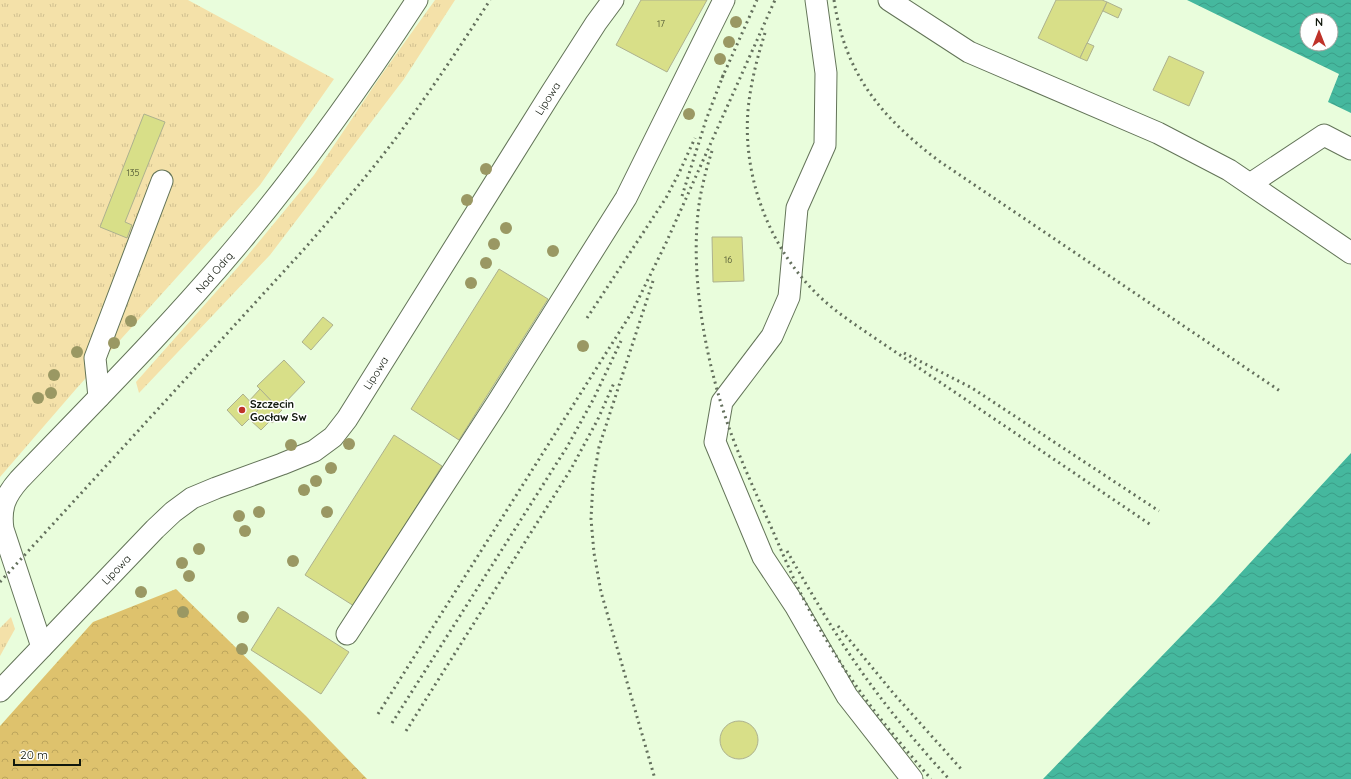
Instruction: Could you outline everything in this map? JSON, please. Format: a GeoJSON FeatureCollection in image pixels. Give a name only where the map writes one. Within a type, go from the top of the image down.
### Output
{"type":"FeatureCollection","features":[{"type":"Feature","properties":{"kind":"street","name":"Nad Odrą"},"geometry":{"type":"LineString","coordinates":[[2,530],[2,509],[8,494],[190,300],[241,241],[341,112],[417,0]]}},
{"type":"Feature","properties":{"kind":"street","name":"Lipowa"},"geometry":{"type":"LineString","coordinates":[[0,691],[173,512],[192,498],[289,462],[314,451],[333,437],[351,412],[596,23],[613,0]]}},
{"type":"Feature","properties":{"kind":"street"},"geometry":{"type":"LineString","coordinates":[[347,634],[497,403],[626,198],[724,0]]}},
{"type":"Feature","properties":{"kind":"street"},"geometry":{"type":"LineString","coordinates":[[816,0],[826,73],[825,145],[797,208],[789,297],[772,336],[722,402],[715,442],[763,557],[796,607],[847,696],[912,779]]}},
{"type":"Feature","properties":{"kind":"street"},"geometry":{"type":"LineString","coordinates":[[889,0],[969,52],[1158,133],[1229,170],[1351,253]]}},
{"type":"Feature","properties":{"kind":"street"},"geometry":{"type":"LineString","coordinates":[[1250,184],[1324,135],[1351,150]]}},
{"type":"Feature","properties":{"kind":"street"},"geometry":{"type":"LineString","coordinates":[[99,397],[95,358],[162,181]]}},
{"type":"Feature","properties":{"kind":"street"},"geometry":{"type":"LineString","coordinates":[[2,530],[42,646]]}},
{"type":"Feature","properties":{"kind":"green space"},"geometry":{"type":"Polygon","coordinates":[[[0,0],[188,0],[334,79],[260,185],[76,389],[0,477],[0,0]]]}},
{"type":"Feature","properties":{"kind":"green space"},"geometry":{"type":"Polygon","coordinates":[[[435,0],[455,0],[404,79],[270,255],[139,393],[136,382],[239,266],[314,175],[382,74],[435,0]]]}},
{"type":"Feature","properties":{"kind":"green space"},"geometry":{"type":"Polygon","coordinates":[[[176,589],[307,717],[367,779],[0,779],[0,726],[93,622],[176,589]]]}},
{"type":"Feature","properties":{"kind":"green space"},"geometry":{"type":"Polygon","coordinates":[[[11,617],[15,629],[0,656],[0,628],[11,617]]]}},
{"type":"Feature","properties":{"kind":"water"},"geometry":{"type":"Polygon","coordinates":[[[1187,0],[1351,0],[1351,113],[1328,102],[1339,74],[1187,0]]]}},
{"type":"Feature","properties":{"kind":"water"},"geometry":{"type":"Polygon","coordinates":[[[1351,453],[1351,779],[1043,779],[1216,600],[1351,453]]]}},
{"type":"Feature","properties":{"kind":"building"},"geometry":{"type":"Polygon","coordinates":[[[641,0],[707,0],[667,72],[616,45],[641,0]]]}},
{"type":"Feature","properties":{"kind":"building"},"geometry":{"type":"Polygon","coordinates":[[[1056,0],[1102,0],[1107,2],[1080,58],[1038,38],[1056,0]]]}},
{"type":"Feature","properties":{"kind":"building"},"geometry":{"type":"Polygon","coordinates":[[[1107,2],[1122,9],[1118,18],[1103,11],[1107,2]]]}},
{"type":"Feature","properties":{"kind":"building"},"geometry":{"type":"Polygon","coordinates":[[[1087,43],[1094,46],[1087,61],[1080,58],[1087,43]]]}},
{"type":"Feature","properties":{"kind":"building"},"geometry":{"type":"Polygon","coordinates":[[[1169,56],[1204,72],[1189,106],[1153,90],[1169,56]]]}},
{"type":"Feature","properties":{"kind":"building"},"geometry":{"type":"Polygon","coordinates":[[[144,114],[165,122],[125,222],[132,225],[127,238],[100,227],[144,114]]]}},
{"type":"Feature","properties":{"kind":"building"},"geometry":{"type":"Polygon","coordinates":[[[712,237],[742,237],[744,281],[713,282],[712,237]]]}},
{"type":"Feature","properties":{"kind":"building"},"geometry":{"type":"Polygon","coordinates":[[[499,269],[548,299],[459,440],[411,409],[499,269]]]}},
{"type":"Feature","properties":{"kind":"building"},"geometry":{"type":"Polygon","coordinates":[[[323,317],[333,325],[311,350],[302,342],[323,317]]]}},
{"type":"Feature","properties":{"kind":"building"},"geometry":{"type":"Polygon","coordinates":[[[284,360],[305,382],[279,409],[257,386],[284,360]]]}},
{"type":"Feature","properties":{"kind":"building"},"geometry":{"type":"Polygon","coordinates":[[[260,389],[279,409],[280,408],[282,410],[276,416],[278,418],[272,423],[270,421],[261,430],[249,419],[258,410],[249,401],[260,389]]]}},
{"type":"Feature","properties":{"kind":"building","name":"Szczecin Gocław Sw"},"geometry":{"type":"Polygon","coordinates":[[[243,394],[258,410],[242,426],[227,410],[243,394]]]}},
{"type":"Feature","properties":{"kind":"building"},"geometry":{"type":"Polygon","coordinates":[[[394,435],[442,466],[354,606],[305,575],[394,435]]]}},
{"type":"Feature","properties":{"kind":"building"},"geometry":{"type":"Polygon","coordinates":[[[278,607],[349,652],[321,694],[251,650],[278,607]]]}},
{"type":"Feature","properties":{"kind":"building"},"geometry":{"type":"Polygon","coordinates":[[[735,721],[743,721],[753,726],[757,733],[757,747],[753,754],[743,759],[735,759],[725,754],[723,751],[720,744],[720,736],[725,726],[728,724],[735,721]]]}},
{"type":"Feature","properties":{"kind":"railway"},"geometry":{"type":"LineString","coordinates":[[0,582],[307,246],[341,206],[408,121],[490,0]]}},
{"type":"Feature","properties":{"kind":"railway"},"geometry":{"type":"LineString","coordinates":[[722,78],[757,0]]}},
{"type":"Feature","properties":{"kind":"railway"},"geometry":{"type":"LineString","coordinates":[[378,714],[632,312],[666,243],[775,0]]}},
{"type":"Feature","properties":{"kind":"railway"},"geometry":{"type":"LineString","coordinates":[[834,0],[839,26],[847,50],[857,72],[869,92],[883,110],[918,144],[939,161],[1280,391]]}},
{"type":"Feature","properties":{"kind":"railway"},"geometry":{"type":"LineString","coordinates":[[765,33],[749,101],[747,127],[749,153],[753,179],[771,230],[784,253],[799,274],[822,299],[851,322],[1151,525]]}},
{"type":"Feature","properties":{"kind":"railway"},"geometry":{"type":"LineString","coordinates":[[682,196],[706,120],[724,73]]}},
{"type":"Feature","properties":{"kind":"railway"},"geometry":{"type":"LineString","coordinates":[[587,318],[666,198],[695,138]]}},
{"type":"Feature","properties":{"kind":"railway"},"geometry":{"type":"LineString","coordinates":[[712,151],[701,192],[697,227],[696,257],[698,287],[707,349],[714,380],[732,436],[800,592],[820,630],[867,702],[931,779]]}},
{"type":"Feature","properties":{"kind":"railway"},"geometry":{"type":"LineString","coordinates":[[653,281],[599,447],[593,482],[591,519],[594,553],[601,592],[655,779]]}},
{"type":"Feature","properties":{"kind":"railway"},"geometry":{"type":"LineString","coordinates":[[392,723],[567,447],[594,398],[621,341]]}},
{"type":"Feature","properties":{"kind":"railway"},"geometry":{"type":"LineString","coordinates":[[904,353],[972,388],[1159,511]]}},
{"type":"Feature","properties":{"kind":"railway"},"geometry":{"type":"LineString","coordinates":[[406,731],[571,469],[598,419],[614,383]]}},
{"type":"Feature","properties":{"kind":"railway"},"geometry":{"type":"LineString","coordinates":[[787,551],[849,654],[869,683],[902,725],[949,779]]}},
{"type":"Feature","properties":{"kind":"railway"},"geometry":{"type":"LineString","coordinates":[[838,626],[894,694],[962,770]]}},
{"type":"Feature","properties":{"kind":"place","name":"Szczecin Gocław Sw"},"geometry":{"type":"Point","coordinates":[242,410]}}]}
